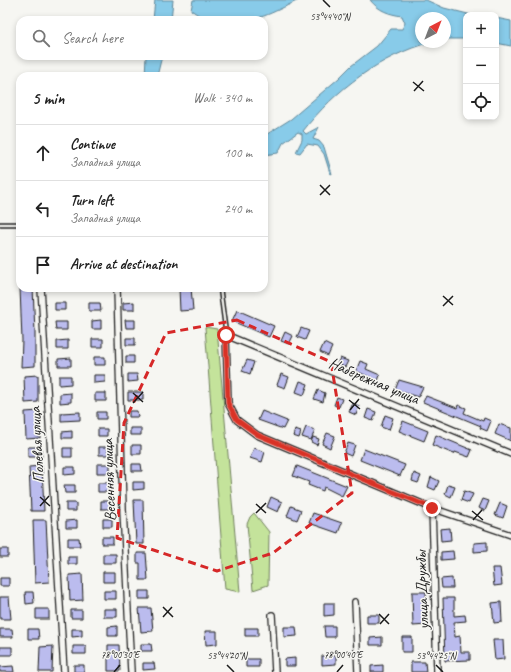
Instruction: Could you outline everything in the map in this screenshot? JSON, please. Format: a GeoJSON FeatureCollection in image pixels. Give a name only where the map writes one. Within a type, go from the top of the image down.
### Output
{"type":"FeatureCollection","features":[{"type":"Feature","properties":{"kind":"street","name":"Полевая улица"},"geometry":{"type":"LineString","coordinates":[[41,292],[64,672]]}},
{"type":"Feature","properties":{"kind":"street","name":"Весенняя улица"},"geometry":{"type":"LineString","coordinates":[[117,292],[123,509],[131,672]]}},
{"type":"Feature","properties":{"kind":"street","name":"Набережная улица"},"geometry":{"type":"LineString","coordinates":[[226,335],[511,454]]}},
{"type":"Feature","properties":{"kind":"street"},"geometry":{"type":"LineString","coordinates":[[226,335],[228,403],[237,420],[258,435],[432,508],[511,535]]}},
{"type":"Feature","properties":{"kind":"street","name":"улица Дружбы"},"geometry":{"type":"LineString","coordinates":[[432,508],[438,672]]}},
{"type":"Feature","properties":{"kind":"street"},"geometry":{"type":"LineString","coordinates":[[355,602],[358,672]]}},
{"type":"Feature","properties":{"kind":"street"},"geometry":{"type":"LineString","coordinates":[[272,614],[275,672]]}},
{"type":"Feature","properties":{"kind":"lane"},"geometry":{"type":"LineString","coordinates":[[0,224],[16,224]]}},
{"type":"Feature","properties":{"kind":"lane"},"geometry":{"type":"LineString","coordinates":[[221,292],[226,335]]}},
{"type":"Feature","properties":{"kind":"highlighted area"},"geometry":{"type":"Polygon","coordinates":[[[237,320],[331,362],[352,493],[273,553],[217,571],[117,538],[124,423],[166,333],[237,320]]]}},
{"type":"Feature","properties":{"kind":"green space"},"geometry":{"type":"Polygon","coordinates":[[[205,327],[217,329],[240,592],[225,589],[205,327]]]}},
{"type":"Feature","properties":{"kind":"green space"},"geometry":{"type":"Polygon","coordinates":[[[254,513],[269,532],[268,585],[253,590],[247,524],[250,517],[254,513]]]}},
{"type":"Feature","properties":{"kind":"water"},"geometry":{"type":"Polygon","coordinates":[[[155,0],[173,0],[171,16],[153,16],[155,0]]]}},
{"type":"Feature","properties":{"kind":"water"},"geometry":{"type":"Polygon","coordinates":[[[193,0],[299,0],[263,16],[200,16],[191,10],[193,0]]]}},
{"type":"Feature","properties":{"kind":"water"},"geometry":{"type":"Polygon","coordinates":[[[370,0],[426,0],[444,8],[463,13],[463,39],[451,39],[451,12],[415,12],[415,47],[394,56],[360,76],[330,101],[303,131],[306,134],[319,127],[313,139],[319,141],[324,147],[332,174],[330,173],[324,154],[318,146],[307,144],[300,153],[296,152],[302,140],[302,134],[298,132],[283,143],[278,153],[268,154],[268,133],[291,119],[351,66],[377,46],[391,29],[402,29],[405,23],[402,16],[384,11],[370,0]]]}},
{"type":"Feature","properties":{"kind":"water"},"geometry":{"type":"Polygon","coordinates":[[[499,19],[511,21],[511,46],[499,44],[499,19]]]}},
{"type":"Feature","properties":{"kind":"water"},"geometry":{"type":"Polygon","coordinates":[[[146,60],[161,60],[158,72],[145,72],[146,60]]]}},
{"type":"Feature","properties":{"kind":"building"},"geometry":{"type":"Polygon","coordinates":[[[20,292],[33,292],[35,366],[21,367],[22,340],[20,292]]]}},
{"type":"Feature","properties":{"kind":"building"},"geometry":{"type":"Polygon","coordinates":[[[179,292],[191,292],[193,310],[180,311],[179,292]]]}},
{"type":"Feature","properties":{"kind":"building"},"geometry":{"type":"Polygon","coordinates":[[[134,302],[134,310],[123,310],[123,303],[134,302]]]}},
{"type":"Feature","properties":{"kind":"building"},"geometry":{"type":"Polygon","coordinates":[[[55,303],[65,303],[65,310],[55,310],[55,303]]]}},
{"type":"Feature","properties":{"kind":"building"},"geometry":{"type":"Polygon","coordinates":[[[89,303],[100,303],[101,311],[89,311],[89,303]]]}},
{"type":"Feature","properties":{"kind":"building"},"geometry":{"type":"Polygon","coordinates":[[[237,310],[274,326],[269,337],[232,321],[237,310]]]}},
{"type":"Feature","properties":{"kind":"building"},"geometry":{"type":"Polygon","coordinates":[[[101,320],[101,329],[92,329],[92,321],[101,320]]]}},
{"type":"Feature","properties":{"kind":"building"},"geometry":{"type":"Polygon","coordinates":[[[125,320],[135,320],[135,328],[126,328],[125,320]]]}},
{"type":"Feature","properties":{"kind":"building"},"geometry":{"type":"Polygon","coordinates":[[[55,322],[67,322],[67,330],[56,330],[55,322]]]}},
{"type":"Feature","properties":{"kind":"building"},"geometry":{"type":"Polygon","coordinates":[[[301,328],[309,331],[305,340],[297,337],[301,328]]]}},
{"type":"Feature","properties":{"kind":"building"},"geometry":{"type":"Polygon","coordinates":[[[285,332],[293,336],[289,344],[281,341],[285,332]]]}},
{"type":"Feature","properties":{"kind":"building"},"geometry":{"type":"Polygon","coordinates":[[[126,338],[135,338],[135,345],[126,345],[126,338]]]}},
{"type":"Feature","properties":{"kind":"building"},"geometry":{"type":"Polygon","coordinates":[[[92,339],[103,339],[103,347],[92,347],[92,339]]]}},
{"type":"Feature","properties":{"kind":"building"},"geometry":{"type":"Polygon","coordinates":[[[68,340],[68,349],[57,349],[57,341],[68,340]]]}},
{"type":"Feature","properties":{"kind":"building"},"geometry":{"type":"Polygon","coordinates":[[[324,343],[332,347],[328,356],[320,352],[324,343]]]}},
{"type":"Feature","properties":{"kind":"building"},"geometry":{"type":"Polygon","coordinates":[[[126,356],[134,356],[134,363],[126,363],[126,356]]]}},
{"type":"Feature","properties":{"kind":"building"},"geometry":{"type":"Polygon","coordinates":[[[94,357],[105,357],[105,365],[94,365],[94,357]]]}},
{"type":"Feature","properties":{"kind":"building"},"geometry":{"type":"Polygon","coordinates":[[[71,358],[71,366],[58,366],[58,359],[71,358]]]}},
{"type":"Feature","properties":{"kind":"building"},"geometry":{"type":"Polygon","coordinates":[[[340,358],[348,361],[345,367],[337,364],[340,358]]]}},
{"type":"Feature","properties":{"kind":"building"},"geometry":{"type":"Polygon","coordinates":[[[247,360],[254,362],[250,374],[242,371],[247,360]]]}},
{"type":"Feature","properties":{"kind":"building"},"geometry":{"type":"Polygon","coordinates":[[[360,361],[368,364],[366,369],[380,375],[378,381],[356,371],[360,361]]]}},
{"type":"Feature","properties":{"kind":"building"},"geometry":{"type":"Polygon","coordinates":[[[128,374],[137,374],[138,381],[128,382],[128,374]]]}},
{"type":"Feature","properties":{"kind":"building"},"geometry":{"type":"Polygon","coordinates":[[[281,374],[289,377],[285,388],[277,385],[281,374]]]}},
{"type":"Feature","properties":{"kind":"building"},"geometry":{"type":"Polygon","coordinates":[[[38,375],[38,402],[25,403],[24,376],[38,375]]]}},
{"type":"Feature","properties":{"kind":"building"},"geometry":{"type":"Polygon","coordinates":[[[94,375],[105,375],[105,382],[94,383],[94,375]]]}},
{"type":"Feature","properties":{"kind":"building"},"geometry":{"type":"Polygon","coordinates":[[[59,376],[71,376],[71,384],[59,385],[59,376]]]}},
{"type":"Feature","properties":{"kind":"building"},"geometry":{"type":"Polygon","coordinates":[[[399,380],[423,387],[418,397],[395,390],[399,380]]]}},
{"type":"Feature","properties":{"kind":"building"},"geometry":{"type":"Polygon","coordinates":[[[300,381],[308,384],[304,395],[296,392],[300,381]]]}},
{"type":"Feature","properties":{"kind":"building"},"geometry":{"type":"Polygon","coordinates":[[[318,390],[325,393],[323,402],[314,399],[318,390]]]}},
{"type":"Feature","properties":{"kind":"building"},"geometry":{"type":"Polygon","coordinates":[[[128,392],[143,392],[143,400],[128,400],[128,392]]]}},
{"type":"Feature","properties":{"kind":"building"},"geometry":{"type":"Polygon","coordinates":[[[71,393],[71,402],[60,403],[60,394],[71,393]]]}},
{"type":"Feature","properties":{"kind":"building"},"geometry":{"type":"Polygon","coordinates":[[[95,393],[106,393],[106,401],[95,401],[95,393]]]}},
{"type":"Feature","properties":{"kind":"building"},"geometry":{"type":"Polygon","coordinates":[[[426,396],[457,408],[458,405],[466,408],[464,413],[483,421],[484,418],[491,421],[487,431],[480,428],[481,426],[423,402],[426,396]]]}},
{"type":"Feature","properties":{"kind":"building"},"geometry":{"type":"Polygon","coordinates":[[[337,397],[342,399],[339,407],[334,405],[337,397]]]}},
{"type":"Feature","properties":{"kind":"building"},"geometry":{"type":"Polygon","coordinates":[[[353,403],[359,406],[356,415],[349,412],[353,403]]]}},
{"type":"Feature","properties":{"kind":"building"},"geometry":{"type":"Polygon","coordinates":[[[368,409],[376,412],[373,421],[365,418],[368,409]]]}},
{"type":"Feature","properties":{"kind":"building"},"geometry":{"type":"Polygon","coordinates":[[[39,411],[40,438],[26,439],[25,412],[39,411]]]}},
{"type":"Feature","properties":{"kind":"building"},"geometry":{"type":"Polygon","coordinates":[[[129,411],[137,411],[138,417],[129,417],[129,411]]]}},
{"type":"Feature","properties":{"kind":"building"},"geometry":{"type":"Polygon","coordinates":[[[262,411],[287,421],[283,429],[258,420],[262,411]]]}},
{"type":"Feature","properties":{"kind":"building"},"geometry":{"type":"Polygon","coordinates":[[[80,412],[80,420],[61,421],[61,413],[80,412]]]}},
{"type":"Feature","properties":{"kind":"building"},"geometry":{"type":"Polygon","coordinates":[[[97,412],[106,412],[106,419],[97,419],[97,412]]]}},
{"type":"Feature","properties":{"kind":"building"},"geometry":{"type":"Polygon","coordinates":[[[385,415],[393,418],[389,430],[381,427],[385,415]]]}},
{"type":"Feature","properties":{"kind":"building"},"geometry":{"type":"Polygon","coordinates":[[[403,421],[428,431],[424,441],[399,431],[403,421]]]}},
{"type":"Feature","properties":{"kind":"building"},"geometry":{"type":"Polygon","coordinates":[[[499,424],[511,428],[511,441],[495,434],[499,424]]]}},
{"type":"Feature","properties":{"kind":"building"},"geometry":{"type":"Polygon","coordinates":[[[306,427],[315,430],[311,440],[302,437],[306,427]]]}},
{"type":"Feature","properties":{"kind":"building"},"geometry":{"type":"Polygon","coordinates":[[[130,428],[141,428],[141,435],[130,435],[130,428]]]}},
{"type":"Feature","properties":{"kind":"building"},"geometry":{"type":"Polygon","coordinates":[[[98,429],[107,429],[107,436],[98,436],[98,429]]]}},
{"type":"Feature","properties":{"kind":"building"},"geometry":{"type":"Polygon","coordinates":[[[295,430],[301,432],[299,438],[293,436],[295,430]]]}},
{"type":"Feature","properties":{"kind":"building"},"geometry":{"type":"Polygon","coordinates":[[[72,431],[72,438],[62,438],[62,432],[72,431]]]}},
{"type":"Feature","properties":{"kind":"building"},"geometry":{"type":"Polygon","coordinates":[[[327,433],[335,436],[330,448],[322,444],[327,433]]]}},
{"type":"Feature","properties":{"kind":"building"},"geometry":{"type":"Polygon","coordinates":[[[436,435],[472,450],[469,457],[455,452],[454,454],[432,445],[436,435]]]}},
{"type":"Feature","properties":{"kind":"building"},"geometry":{"type":"Polygon","coordinates":[[[313,437],[319,439],[317,445],[311,442],[313,437]]]}},
{"type":"Feature","properties":{"kind":"building"},"geometry":{"type":"Polygon","coordinates":[[[348,443],[355,445],[351,456],[344,453],[348,443]]]}},
{"type":"Feature","properties":{"kind":"building"},"geometry":{"type":"Polygon","coordinates":[[[132,445],[141,445],[141,454],[132,454],[132,445]]]}},
{"type":"Feature","properties":{"kind":"building"},"geometry":{"type":"Polygon","coordinates":[[[28,447],[41,447],[42,457],[28,457],[28,447]]]}},
{"type":"Feature","properties":{"kind":"building"},"geometry":{"type":"Polygon","coordinates":[[[99,447],[108,447],[108,455],[99,455],[99,447]]]}},
{"type":"Feature","properties":{"kind":"building"},"geometry":{"type":"Polygon","coordinates":[[[63,448],[72,448],[72,457],[63,457],[63,448]]]}},
{"type":"Feature","properties":{"kind":"building"},"geometry":{"type":"Polygon","coordinates":[[[254,448],[265,452],[262,462],[250,458],[254,448]]]}},
{"type":"Feature","properties":{"kind":"building"},"geometry":{"type":"Polygon","coordinates":[[[364,449],[405,465],[400,476],[360,460],[364,449]]]}},
{"type":"Feature","properties":{"kind":"building"},"geometry":{"type":"Polygon","coordinates":[[[97,464],[110,464],[110,473],[97,473],[97,464]]]}},
{"type":"Feature","properties":{"kind":"building"},"geometry":{"type":"Polygon","coordinates":[[[132,464],[141,464],[142,471],[132,471],[132,464]]]}},
{"type":"Feature","properties":{"kind":"building"},"geometry":{"type":"Polygon","coordinates":[[[42,466],[44,511],[31,511],[29,467],[42,466]]]}},
{"type":"Feature","properties":{"kind":"building"},"geometry":{"type":"Polygon","coordinates":[[[297,466],[347,486],[342,496],[324,487],[323,491],[308,485],[309,482],[293,476],[297,466]]]}},
{"type":"Feature","properties":{"kind":"building"},"geometry":{"type":"Polygon","coordinates":[[[64,467],[75,467],[75,474],[64,475],[64,467]]]}},
{"type":"Feature","properties":{"kind":"building"},"geometry":{"type":"Polygon","coordinates":[[[414,473],[421,476],[418,483],[412,481],[414,473]]]}},
{"type":"Feature","properties":{"kind":"building"},"geometry":{"type":"Polygon","coordinates":[[[431,477],[439,481],[435,490],[428,487],[431,477]]]}},
{"type":"Feature","properties":{"kind":"building"},"geometry":{"type":"Polygon","coordinates":[[[133,482],[144,482],[144,489],[133,490],[133,482]]]}},
{"type":"Feature","properties":{"kind":"building"},"geometry":{"type":"Polygon","coordinates":[[[98,483],[110,483],[110,492],[98,492],[98,483]]]}},
{"type":"Feature","properties":{"kind":"building"},"geometry":{"type":"Polygon","coordinates":[[[64,485],[75,485],[75,493],[65,493],[64,485]]]}},
{"type":"Feature","properties":{"kind":"building"},"geometry":{"type":"Polygon","coordinates":[[[448,485],[455,487],[451,497],[445,494],[448,485]]]}},
{"type":"Feature","properties":{"kind":"building"},"geometry":{"type":"Polygon","coordinates":[[[464,491],[473,494],[469,503],[461,500],[464,491]]]}},
{"type":"Feature","properties":{"kind":"building"},"geometry":{"type":"Polygon","coordinates":[[[271,497],[282,502],[278,512],[267,507],[271,497]]]}},
{"type":"Feature","properties":{"kind":"building"},"geometry":{"type":"Polygon","coordinates":[[[483,499],[489,501],[485,511],[479,508],[483,499]]]}},
{"type":"Feature","properties":{"kind":"building"},"geometry":{"type":"Polygon","coordinates":[[[134,500],[143,500],[144,544],[136,544],[134,500]]]}},
{"type":"Feature","properties":{"kind":"building"},"geometry":{"type":"Polygon","coordinates":[[[101,501],[111,501],[111,509],[101,509],[101,501]]]}},
{"type":"Feature","properties":{"kind":"building"},"geometry":{"type":"Polygon","coordinates":[[[66,503],[76,503],[76,511],[66,511],[66,503]]]}},
{"type":"Feature","properties":{"kind":"building"},"geometry":{"type":"Polygon","coordinates":[[[500,503],[507,506],[503,518],[495,515],[500,503]]]}},
{"type":"Feature","properties":{"kind":"building"},"geometry":{"type":"Polygon","coordinates":[[[291,506],[301,510],[297,520],[287,516],[291,506]]]}},
{"type":"Feature","properties":{"kind":"building"},"geometry":{"type":"Polygon","coordinates":[[[313,513],[342,523],[338,533],[309,523],[313,513]]]}},
{"type":"Feature","properties":{"kind":"building"},"geometry":{"type":"Polygon","coordinates":[[[103,519],[112,519],[112,527],[103,527],[103,519]]]}},
{"type":"Feature","properties":{"kind":"building"},"geometry":{"type":"Polygon","coordinates":[[[33,520],[46,520],[49,582],[35,583],[33,520]]]}},
{"type":"Feature","properties":{"kind":"building"},"geometry":{"type":"Polygon","coordinates":[[[77,520],[77,528],[66,528],[66,521],[77,520]]]}},
{"type":"Feature","properties":{"kind":"building"},"geometry":{"type":"Polygon","coordinates":[[[450,528],[451,540],[441,541],[440,529],[450,528]]]}},
{"type":"Feature","properties":{"kind":"building"},"geometry":{"type":"Polygon","coordinates":[[[102,537],[113,537],[113,544],[102,544],[102,537]]]}},
{"type":"Feature","properties":{"kind":"building"},"geometry":{"type":"Polygon","coordinates":[[[68,538],[79,538],[80,546],[68,546],[68,538]]]}},
{"type":"Feature","properties":{"kind":"building"},"geometry":{"type":"Polygon","coordinates":[[[487,542],[487,551],[474,552],[474,543],[487,542]]]}},
{"type":"Feature","properties":{"kind":"building"},"geometry":{"type":"Polygon","coordinates":[[[0,549],[8,549],[8,557],[0,557],[0,549]]]}},
{"type":"Feature","properties":{"kind":"building"},"geometry":{"type":"Polygon","coordinates":[[[453,551],[454,559],[441,560],[441,552],[453,551]]]}},
{"type":"Feature","properties":{"kind":"building"},"geometry":{"type":"Polygon","coordinates":[[[137,553],[146,553],[148,580],[140,580],[140,563],[137,563],[137,553]]]}},
{"type":"Feature","properties":{"kind":"building"},"geometry":{"type":"Polygon","coordinates":[[[103,554],[116,554],[116,563],[103,563],[103,554]]]}},
{"type":"Feature","properties":{"kind":"building"},"geometry":{"type":"Polygon","coordinates":[[[68,557],[77,557],[77,564],[68,564],[68,557]]]}},
{"type":"Feature","properties":{"kind":"building"},"geometry":{"type":"Polygon","coordinates":[[[492,568],[500,568],[502,585],[494,586],[492,568]]]}},
{"type":"Feature","properties":{"kind":"building"},"geometry":{"type":"Polygon","coordinates":[[[103,572],[115,572],[115,582],[103,582],[103,572]]]}},
{"type":"Feature","properties":{"kind":"building"},"geometry":{"type":"Polygon","coordinates":[[[82,574],[83,600],[70,601],[69,575],[82,574]]]}},
{"type":"Feature","properties":{"kind":"building"},"geometry":{"type":"Polygon","coordinates":[[[0,578],[9,578],[9,586],[0,586],[0,578]]]}},
{"type":"Feature","properties":{"kind":"building"},"geometry":{"type":"Polygon","coordinates":[[[452,578],[453,588],[442,588],[441,579],[452,578]]]}},
{"type":"Feature","properties":{"kind":"building"},"geometry":{"type":"Polygon","coordinates":[[[104,591],[116,591],[116,599],[104,599],[104,591]]]}},
{"type":"Feature","properties":{"kind":"building"},"geometry":{"type":"Polygon","coordinates":[[[139,591],[149,591],[149,599],[139,599],[139,591]]]}},
{"type":"Feature","properties":{"kind":"building"},"geometry":{"type":"Polygon","coordinates":[[[25,592],[33,592],[34,603],[26,604],[25,592]]]}},
{"type":"Feature","properties":{"kind":"building"},"geometry":{"type":"Polygon","coordinates":[[[412,592],[426,592],[427,625],[413,626],[412,592]]]}},
{"type":"Feature","properties":{"kind":"building"},"geometry":{"type":"Polygon","coordinates":[[[0,597],[9,597],[11,619],[0,619],[0,597]]]}},
{"type":"Feature","properties":{"kind":"building"},"geometry":{"type":"Polygon","coordinates":[[[443,598],[454,598],[454,616],[465,615],[466,621],[454,622],[455,637],[460,636],[461,652],[470,652],[470,660],[445,661],[443,598]]]}},
{"type":"Feature","properties":{"kind":"building"},"geometry":{"type":"Polygon","coordinates":[[[501,602],[502,622],[494,623],[492,603],[501,602]]]}},
{"type":"Feature","properties":{"kind":"building"},"geometry":{"type":"Polygon","coordinates":[[[324,603],[334,603],[334,615],[324,616],[324,603]]]}},
{"type":"Feature","properties":{"kind":"building"},"geometry":{"type":"Polygon","coordinates":[[[139,608],[151,608],[153,631],[141,632],[139,608]]]}},
{"type":"Feature","properties":{"kind":"building"},"geometry":{"type":"Polygon","coordinates":[[[36,609],[49,609],[49,619],[36,619],[36,609]]]}},
{"type":"Feature","properties":{"kind":"building"},"geometry":{"type":"Polygon","coordinates":[[[104,609],[117,609],[117,617],[104,617],[104,609]]]}},
{"type":"Feature","properties":{"kind":"building"},"geometry":{"type":"Polygon","coordinates":[[[71,610],[82,610],[82,618],[71,618],[71,610]]]}},
{"type":"Feature","properties":{"kind":"building"},"geometry":{"type":"Polygon","coordinates":[[[367,615],[379,615],[379,623],[367,623],[367,615]]]}},
{"type":"Feature","properties":{"kind":"building"},"geometry":{"type":"Polygon","coordinates":[[[117,626],[117,636],[108,636],[108,627],[117,626]]]}},
{"type":"Feature","properties":{"kind":"building"},"geometry":{"type":"Polygon","coordinates":[[[324,626],[335,626],[335,637],[325,637],[324,626]]]}},
{"type":"Feature","properties":{"kind":"building"},"geometry":{"type":"Polygon","coordinates":[[[284,627],[296,627],[297,636],[284,637],[284,627]]]}},
{"type":"Feature","properties":{"kind":"building"},"geometry":{"type":"Polygon","coordinates":[[[245,628],[258,628],[258,636],[245,636],[245,628]]]}},
{"type":"Feature","properties":{"kind":"building"},"geometry":{"type":"Polygon","coordinates":[[[0,629],[12,629],[13,637],[0,637],[0,629]]]}},
{"type":"Feature","properties":{"kind":"building"},"geometry":{"type":"Polygon","coordinates":[[[28,629],[38,629],[39,639],[28,639],[28,629]]]}},
{"type":"Feature","properties":{"kind":"building"},"geometry":{"type":"Polygon","coordinates":[[[72,629],[82,629],[82,636],[72,637],[72,629]]]}},
{"type":"Feature","properties":{"kind":"building"},"geometry":{"type":"Polygon","coordinates":[[[205,631],[217,631],[217,644],[206,645],[205,631]]]}},
{"type":"Feature","properties":{"kind":"building"},"geometry":{"type":"Polygon","coordinates":[[[382,637],[382,645],[370,645],[370,638],[382,637]]]}},
{"type":"Feature","properties":{"kind":"building"},"geometry":{"type":"Polygon","coordinates":[[[402,637],[412,637],[412,652],[402,652],[402,637]]]}},
{"type":"Feature","properties":{"kind":"building"},"geometry":{"type":"Polygon","coordinates":[[[493,640],[503,640],[504,659],[495,660],[493,640]]]}},
{"type":"Feature","properties":{"kind":"building"},"geometry":{"type":"Polygon","coordinates":[[[141,644],[151,644],[152,651],[141,651],[141,644]]]}},
{"type":"Feature","properties":{"kind":"building"},"geometry":{"type":"Polygon","coordinates":[[[108,645],[119,645],[120,671],[108,671],[108,645]]]}},
{"type":"Feature","properties":{"kind":"building"},"geometry":{"type":"Polygon","coordinates":[[[53,646],[52,672],[39,672],[40,647],[53,646]]]}},
{"type":"Feature","properties":{"kind":"building"},"geometry":{"type":"Polygon","coordinates":[[[73,646],[86,646],[86,654],[73,654],[73,646]]]}},
{"type":"Feature","properties":{"kind":"building"},"geometry":{"type":"Polygon","coordinates":[[[0,647],[12,647],[12,655],[0,655],[0,647]]]}},
{"type":"Feature","properties":{"kind":"building"},"geometry":{"type":"Polygon","coordinates":[[[322,656],[336,656],[336,664],[322,665],[322,656]]]}},
{"type":"Feature","properties":{"kind":"building"},"geometry":{"type":"Polygon","coordinates":[[[295,658],[295,666],[285,666],[285,659],[295,658]]]}},
{"type":"Feature","properties":{"kind":"building"},"geometry":{"type":"Polygon","coordinates":[[[246,659],[259,659],[259,667],[246,667],[246,659]]]}},
{"type":"Feature","properties":{"kind":"building"},"geometry":{"type":"Polygon","coordinates":[[[411,662],[425,662],[426,672],[411,672],[411,662]]]}},
{"type":"Feature","properties":{"kind":"building"},"geometry":{"type":"Polygon","coordinates":[[[143,663],[154,663],[155,669],[143,670],[143,663]]]}},
{"type":"Feature","properties":{"kind":"building"},"geometry":{"type":"Polygon","coordinates":[[[74,665],[84,665],[84,672],[74,672],[74,665]]]}},
{"type":"Feature","properties":{"kind":"building"},"geometry":{"type":"Polygon","coordinates":[[[383,665],[383,672],[371,672],[371,666],[383,665]]]}},
{"type":"Feature","properties":{"kind":"building"},"geometry":{"type":"Polygon","coordinates":[[[13,666],[14,672],[0,672],[0,667],[13,666]]]}},
{"type":"Feature","properties":{"kind":"route"},"geometry":{"type":"LineString","coordinates":[[226,335],[228,403],[237,420],[258,435],[432,508]]}}]}
